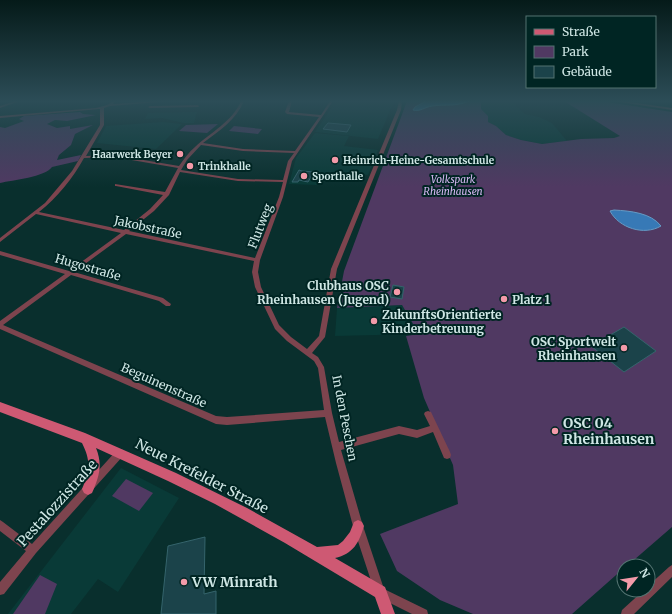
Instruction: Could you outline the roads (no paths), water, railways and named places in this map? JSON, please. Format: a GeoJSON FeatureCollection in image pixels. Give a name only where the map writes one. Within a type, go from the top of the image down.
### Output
{"type":"FeatureCollection","features":[{"type":"Feature","properties":{"kind":"main road","name":"Neue Krefelder Straße"},"geometry":{"type":"LineString","coordinates":[[0,407],[85,438],[197,488],[380,592]]}},
{"type":"Feature","properties":{"kind":"main road"},"geometry":{"type":"LineString","coordinates":[[85,438],[94,454],[95,464],[93,476],[88,489]]}},
{"type":"Feature","properties":{"kind":"main road"},"geometry":{"type":"LineString","coordinates":[[315,554],[345,549],[353,540],[358,526]]}},
{"type":"Feature","properties":{"kind":"main road"},"geometry":{"type":"LineString","coordinates":[[380,592],[388,614]]}},
{"type":"Feature","properties":{"kind":"street"},"geometry":{"type":"LineString","coordinates":[[0,240],[47,204],[74,172],[99,130]]}},
{"type":"Feature","properties":{"kind":"street"},"geometry":{"type":"LineString","coordinates":[[0,325],[125,232],[159,203],[189,155],[218,130]]}},
{"type":"Feature","properties":{"kind":"street","name":"Flutweg"},"geometry":{"type":"LineString","coordinates":[[308,353],[282,333],[274,322],[258,287],[255,272],[257,260],[281,197],[287,167],[294,152],[311,130]]}},
{"type":"Feature","properties":{"kind":"street"},"geometry":{"type":"LineString","coordinates":[[308,353],[322,337],[334,269],[391,130]]}},
{"type":"Feature","properties":{"kind":"street"},"geometry":{"type":"LineString","coordinates":[[200,144],[242,150],[294,152]]}},
{"type":"Feature","properties":{"kind":"street"},"geometry":{"type":"LineString","coordinates":[[83,158],[114,156],[237,180],[285,180]]}},
{"type":"Feature","properties":{"kind":"street"},"geometry":{"type":"LineString","coordinates":[[116,185],[166,194]]}},
{"type":"Feature","properties":{"kind":"street","name":"Jakobstraße"},"geometry":{"type":"LineString","coordinates":[[36,213],[257,260]]}},
{"type":"Feature","properties":{"kind":"street","name":"Hugostraße"},"geometry":{"type":"LineString","coordinates":[[0,253],[161,299],[168,304]]}},
{"type":"Feature","properties":{"kind":"street","name":"Beguinenstraße"},"geometry":{"type":"LineString","coordinates":[[0,325],[216,420],[227,421],[328,413]]}},
{"type":"Feature","properties":{"kind":"street","name":"In den Peschen"},"geometry":{"type":"LineString","coordinates":[[308,353],[321,366],[328,413],[336,447],[358,526],[380,592]]}},
{"type":"Feature","properties":{"kind":"street"},"geometry":{"type":"LineString","coordinates":[[428,414],[447,455]]}},
{"type":"Feature","properties":{"kind":"street"},"geometry":{"type":"LineString","coordinates":[[336,447],[399,430],[417,434],[435,428]]}},
{"type":"Feature","properties":{"kind":"street","name":"Pestalozzistraße"},"geometry":{"type":"LineString","coordinates":[[0,590],[32,550],[120,453]]}},
{"type":"Feature","properties":{"kind":"street"},"geometry":{"type":"LineString","coordinates":[[0,525],[32,550]]}},
{"type":"Feature","properties":{"kind":"street"},"geometry":{"type":"LineString","coordinates":[[626,614],[672,570]]}},
{"type":"Feature","properties":{"kind":"street"},"geometry":{"type":"LineString","coordinates":[[380,592],[423,614]]}},
{"type":"Feature","properties":{"kind":"water"},"geometry":{"type":"Polygon","coordinates":[[[614,210],[646,215],[661,226],[647,230],[632,229],[619,222],[614,217],[610,211],[614,210]]]}},
{"type":"Feature","properties":{"kind":"place","name":"Haarwerk Beyer"},"geometry":{"type":"Point","coordinates":[180,154]}},
{"type":"Feature","properties":{"kind":"place","name":"Heinrich-Heine-Gesamtschule"},"geometry":{"type":"Point","coordinates":[335,160]}},
{"type":"Feature","properties":{"kind":"place","name":"Trinkhalle"},"geometry":{"type":"Point","coordinates":[190,166]}},
{"type":"Feature","properties":{"kind":"place","name":"Sporthalle"},"geometry":{"type":"Point","coordinates":[304,176]}},
{"type":"Feature","properties":{"kind":"place","name":"Clubhaus OSC Rheinhausen (Jugend)"},"geometry":{"type":"Point","coordinates":[397,292]}},
{"type":"Feature","properties":{"kind":"place","name":"Platz 1"},"geometry":{"type":"Point","coordinates":[504,299]}},
{"type":"Feature","properties":{"kind":"place","name":"ZukunftsOrientierte Kinderbetreuung"},"geometry":{"type":"Point","coordinates":[374,321]}},
{"type":"Feature","properties":{"kind":"place","name":"OSC Sportwelt Rheinhausen"},"geometry":{"type":"Point","coordinates":[624,348]}},
{"type":"Feature","properties":{"kind":"place","name":"OSC 04 Rheinhausen"},"geometry":{"type":"Point","coordinates":[555,431]}},
{"type":"Feature","properties":{"kind":"place","name":"VW Minrath"},"geometry":{"type":"Point","coordinates":[184,582]}},
{"type":"Feature","properties":{"kind":"park label","name":"Volkspark Rheinhausen"},"geometry":{"type":"Point","coordinates":[453,184]}}]}
